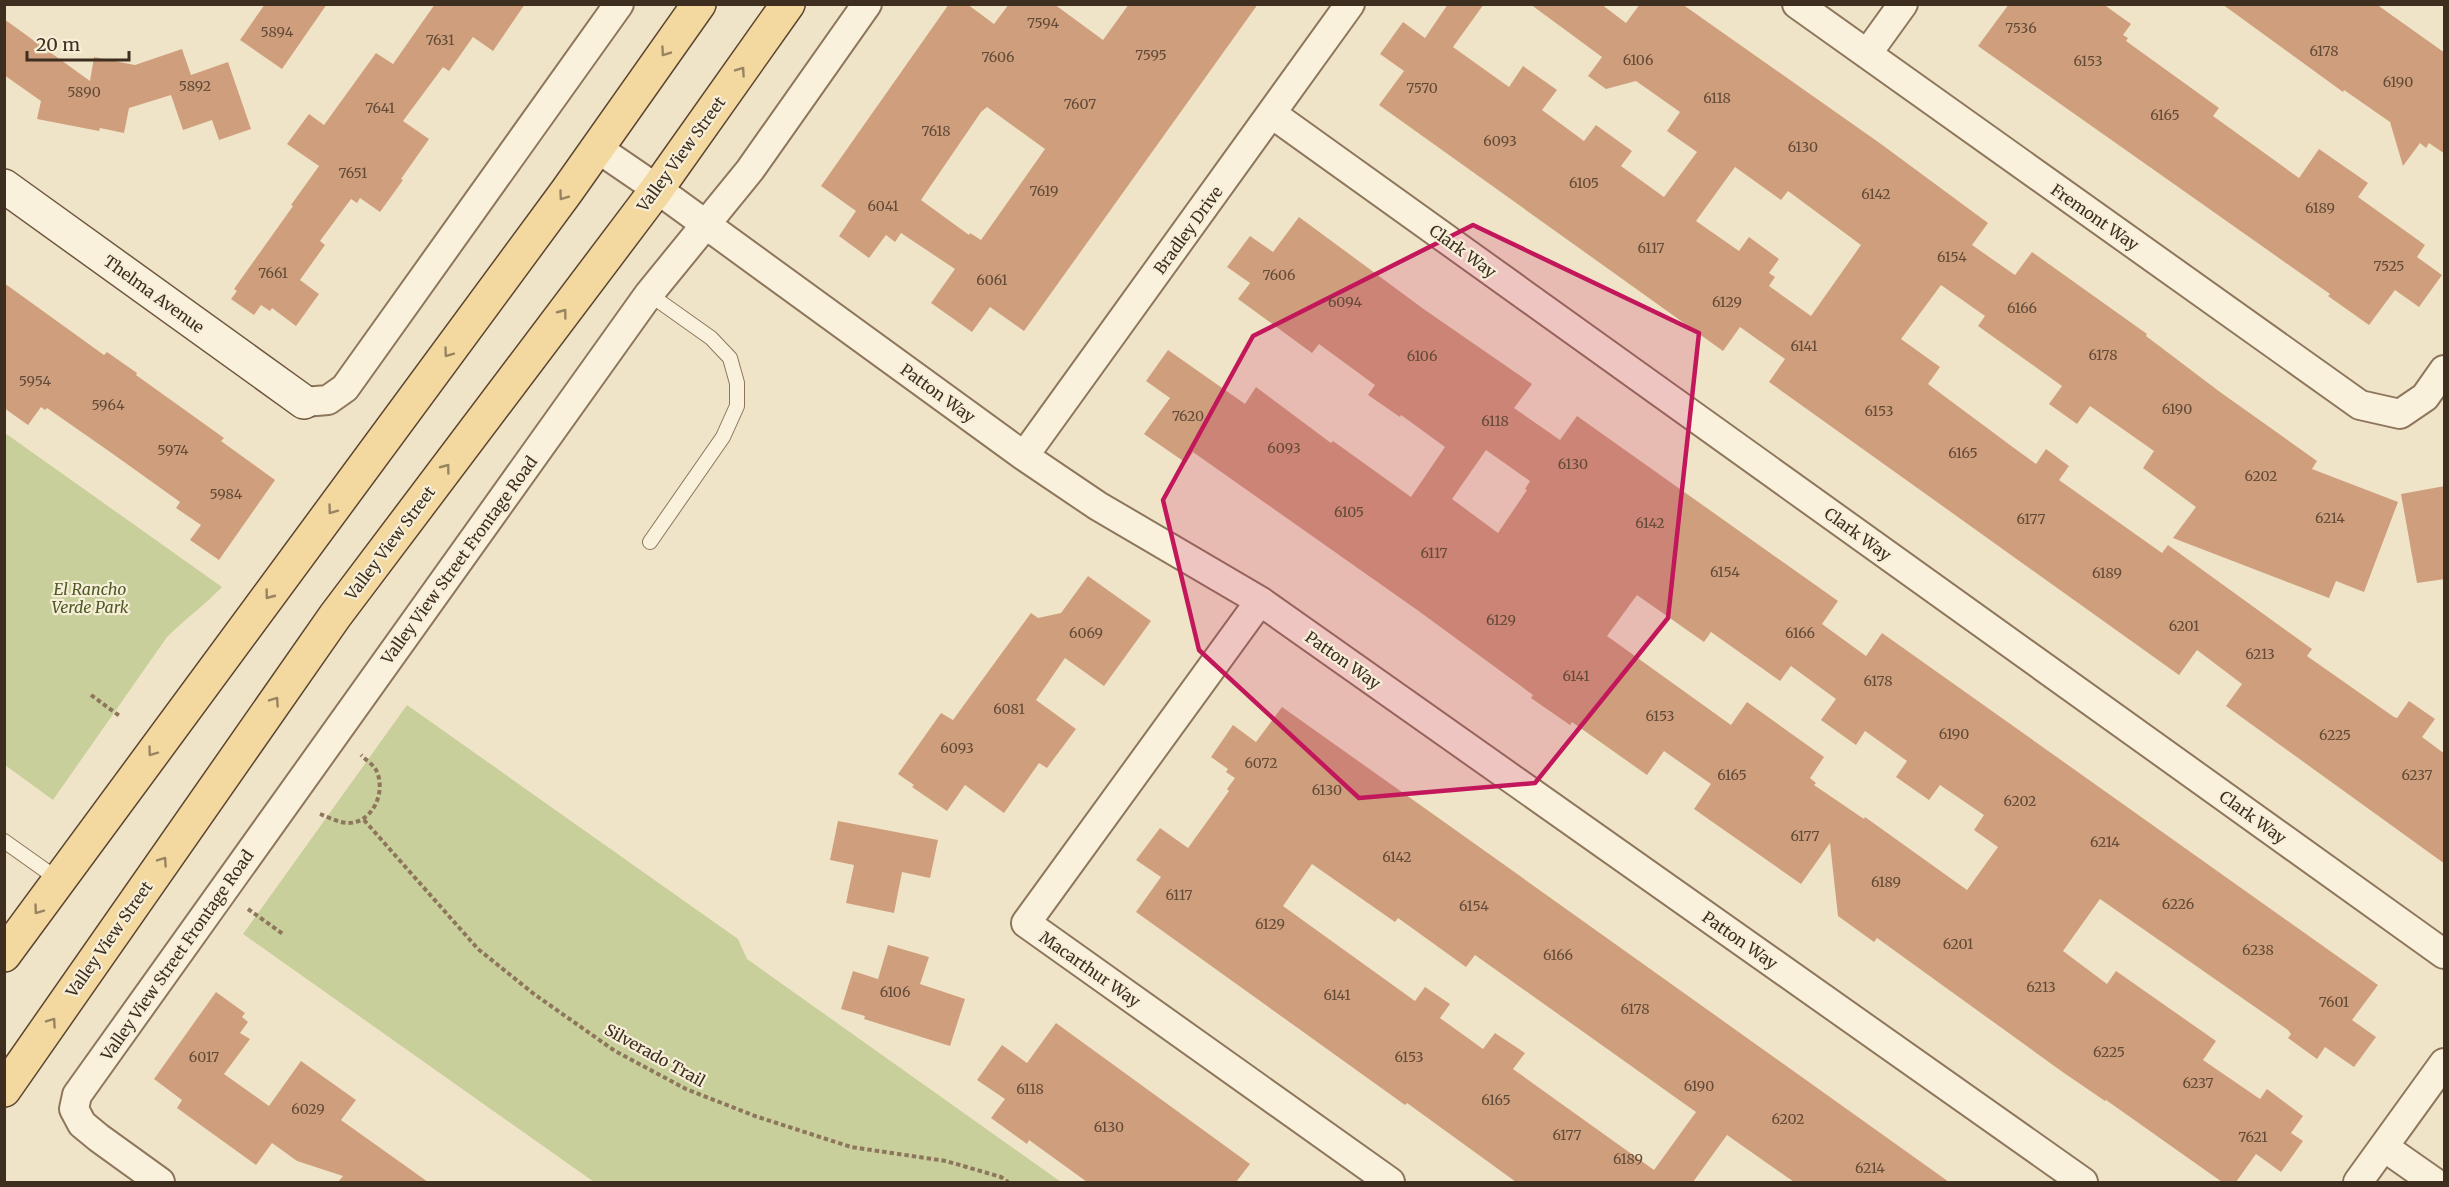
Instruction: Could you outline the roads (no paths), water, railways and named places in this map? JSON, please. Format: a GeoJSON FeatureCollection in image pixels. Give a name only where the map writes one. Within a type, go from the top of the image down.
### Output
{"type":"FeatureCollection","features":[{"type":"Feature","properties":{"kind":"main road"},"geometry":{"type":"LineString","coordinates":[[4,955],[597,148],[699,4]]}},
{"type":"Feature","properties":{"kind":"main road","name":"Valley View Street"},"geometry":{"type":"LineString","coordinates":[[9,1073],[328,625],[657,189],[788,4]]}},
{"type":"Feature","properties":{"kind":"street"},"geometry":{"type":"LineString","coordinates":[[304,402],[328,400],[345,388],[619,4]]}},
{"type":"Feature","properties":{"kind":"street","name":"Valley View Street Frontage Road"},"geometry":{"type":"LineString","coordinates":[[160,1182],[82,1124],[74,1109],[77,1095],[649,294],[750,170],[867,4]]}},
{"type":"Feature","properties":{"kind":"street","name":"Bradley Drive"},"geometry":{"type":"LineString","coordinates":[[1024,456],[1350,4]]}},
{"type":"Feature","properties":{"kind":"street","name":"Fremont Way"},"geometry":{"type":"LineString","coordinates":[[1797,4],[2360,405],[2400,414],[2425,398],[2445,370]]}},
{"type":"Feature","properties":{"kind":"street"},"geometry":{"type":"LineString","coordinates":[[1867,54],[1903,4]]}},
{"type":"Feature","properties":{"kind":"street","name":"Clark Way"},"geometry":{"type":"LineString","coordinates":[[1272,114],[2445,954]]}},
{"type":"Feature","properties":{"kind":"street","name":"Patton Way"},"geometry":{"type":"LineString","coordinates":[[597,148],[657,189],[1024,456],[1098,506],[1260,602],[2083,1182]]}},
{"type":"Feature","properties":{"kind":"street","name":"Thelma Avenue"},"geometry":{"type":"LineString","coordinates":[[4,186],[304,402]]}},
{"type":"Feature","properties":{"kind":"street","name":"Macarthur Way"},"geometry":{"type":"LineString","coordinates":[[1260,602],[1026,923],[1390,1182]]}},
{"type":"Feature","properties":{"kind":"street"},"geometry":{"type":"LineString","coordinates":[[2358,1182],[2445,1063]]}},
{"type":"Feature","properties":{"kind":"street"},"geometry":{"type":"LineString","coordinates":[[2384,1147],[2434,1182]]}},
{"type":"Feature","properties":{"kind":"lane"},"geometry":{"type":"LineString","coordinates":[[649,294],[711,338],[730,358],[737,382],[736,406],[723,437],[650,542]]}},
{"type":"Feature","properties":{"kind":"lane"},"geometry":{"type":"LineString","coordinates":[[4,841],[59,881]]}},
{"type":"Feature","properties":{"kind":"park label","name":"El Rancho Verde Park"},"geometry":{"type":"Point","coordinates":[90,598]}}]}
